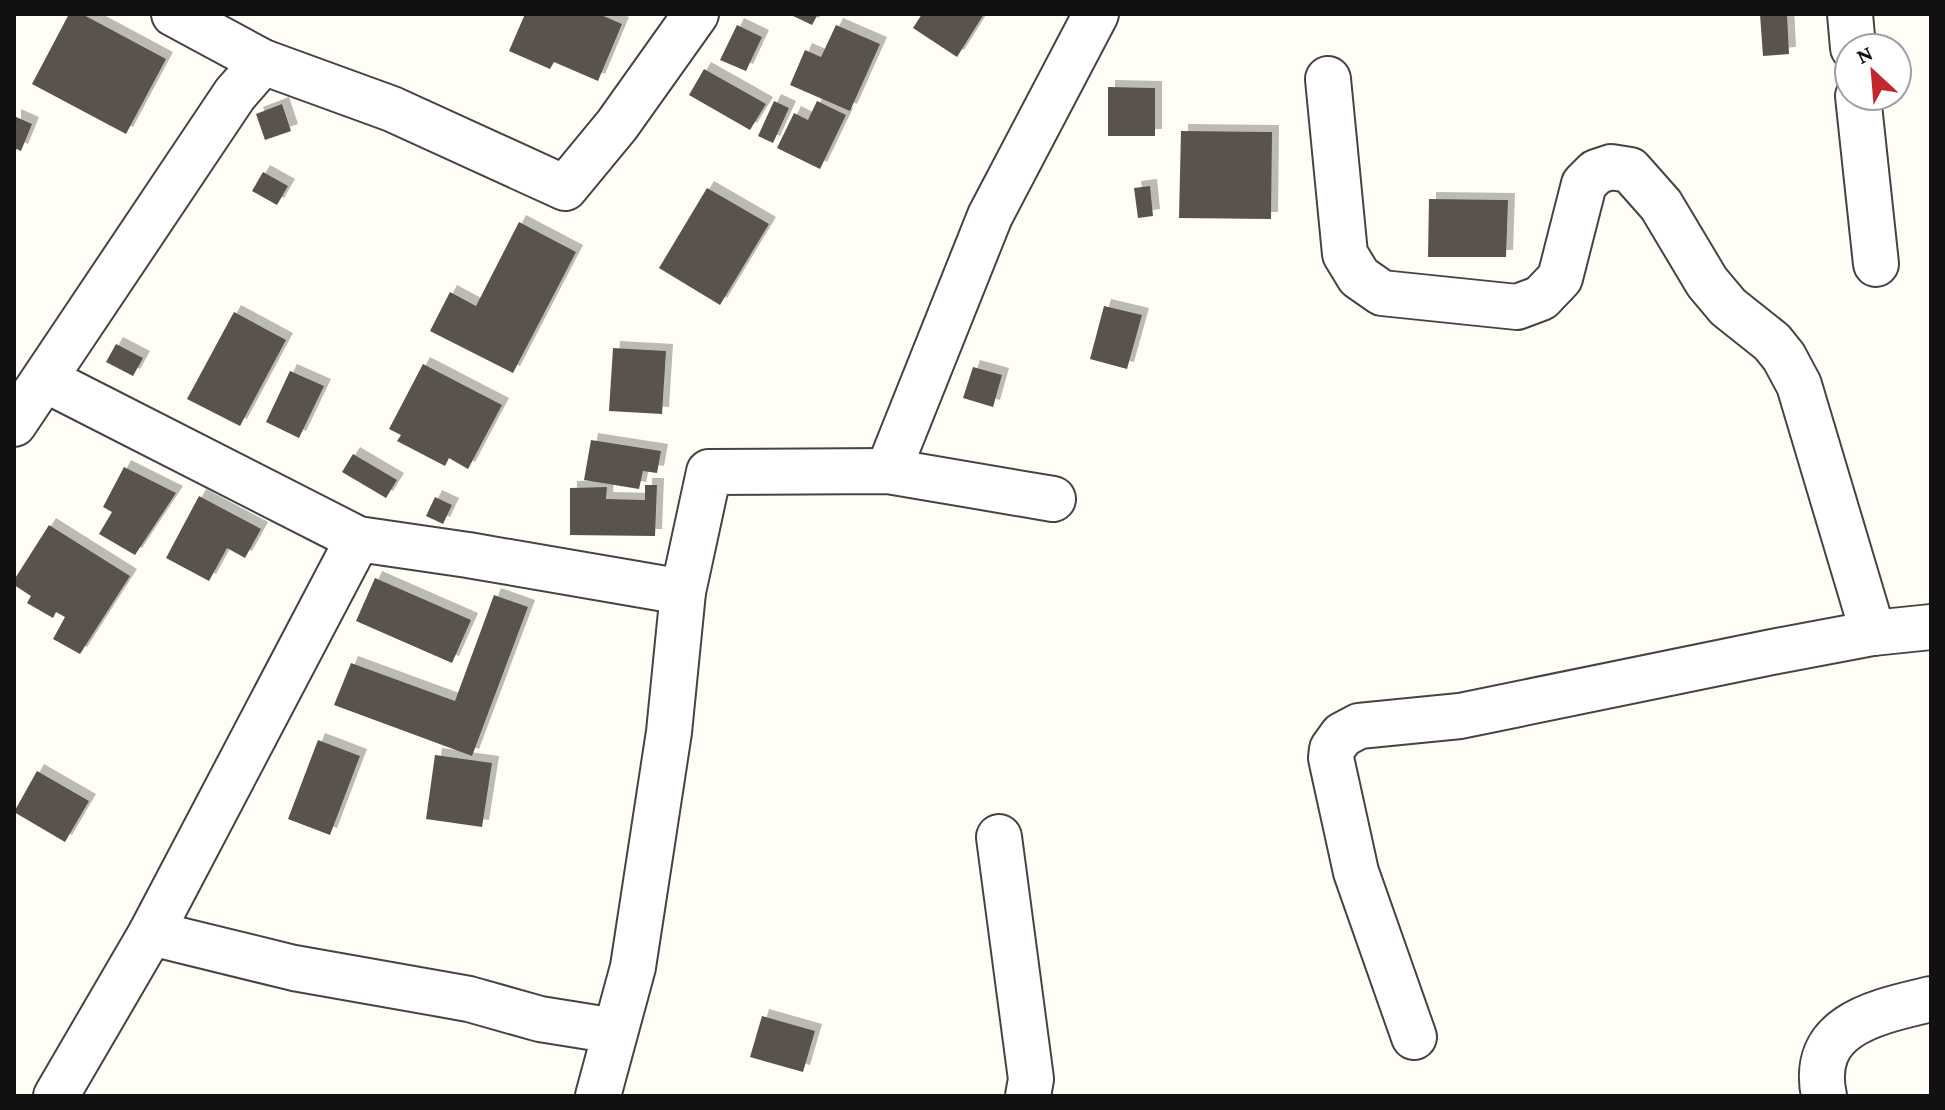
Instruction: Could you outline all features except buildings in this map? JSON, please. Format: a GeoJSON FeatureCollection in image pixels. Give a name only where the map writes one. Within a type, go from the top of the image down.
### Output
{"type":"FeatureCollection","features":[{"type":"Feature","properties":{"kind":"street"},"geometry":{"type":"LineString","coordinates":[[174,14],[263,62],[392,109],[565,188],[617,125],[696,14]]}},
{"type":"Feature","properties":{"kind":"street"},"geometry":{"type":"LineString","coordinates":[[888,471],[990,216],[1096,14]]}},
{"type":"Feature","properties":{"kind":"street"},"geometry":{"type":"LineString","coordinates":[[14,424],[235,94],[263,62]]}},
{"type":"Feature","properties":{"kind":"street"},"geometry":{"type":"LineString","coordinates":[[1328,79],[1345,254],[1359,277],[1382,293],[1517,307],[1541,298],[1560,278],[1584,184],[1596,172],[1611,167],[1630,170],[1661,205],[1707,282],[1728,307],[1772,342],[1799,385],[1873,633]]}},
{"type":"Feature","properties":{"kind":"street"},"geometry":{"type":"LineString","coordinates":[[1860,112],[1876,264]]}},
{"type":"Feature","properties":{"kind":"street"},"geometry":{"type":"LineString","coordinates":[[46,380],[358,539],[683,592]]}},
{"type":"Feature","properties":{"kind":"street"},"geometry":{"type":"LineString","coordinates":[[598,1096],[633,967],[669,732],[683,592],[709,472],[888,471],[1053,499]]}},
{"type":"Feature","properties":{"kind":"street"},"geometry":{"type":"LineString","coordinates":[[56,1096],[151,933],[358,539]]}},
{"type":"Feature","properties":{"kind":"street"},"geometry":{"type":"LineString","coordinates":[[1414,1037],[1356,872],[1331,758],[1332,749],[1342,735],[1359,726],[1460,716],[1873,633],[1931,627]]}},
{"type":"Feature","properties":{"kind":"street"},"geometry":{"type":"LineString","coordinates":[[999,837],[1031,1079],[1028,1096]]}},
{"type":"Feature","properties":{"kind":"street"},"geometry":{"type":"LineString","coordinates":[[151,933],[294,968],[469,999],[540,1019],[615,1031]]}},
{"type":"Feature","properties":{"kind":"street"},"geometry":{"type":"LineString","coordinates":[[1824,1096],[1822,1060],[1831,1043],[1851,1024],[1877,1013],[1931,999]]}}]}
